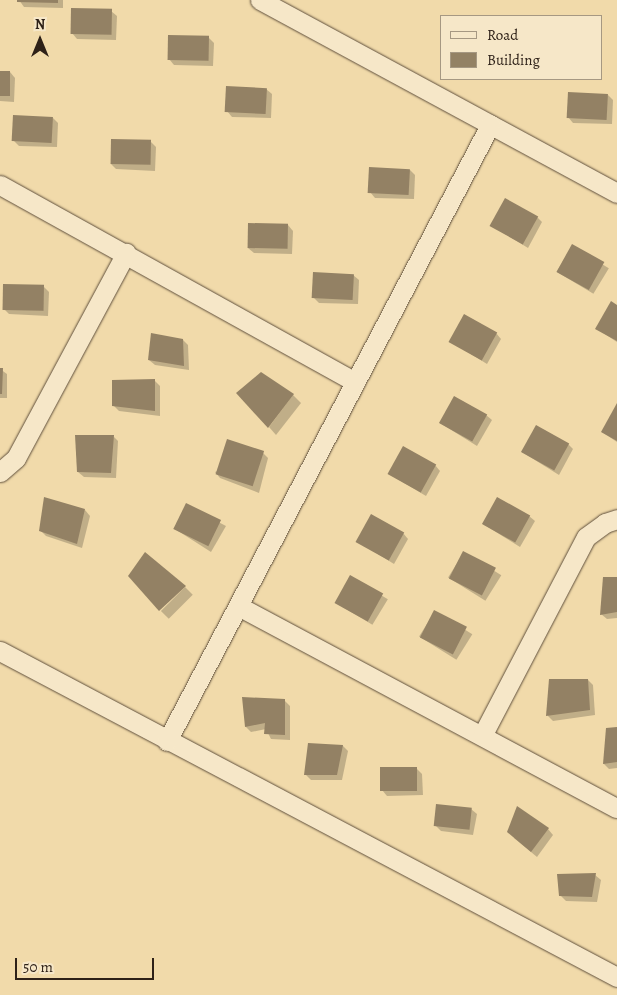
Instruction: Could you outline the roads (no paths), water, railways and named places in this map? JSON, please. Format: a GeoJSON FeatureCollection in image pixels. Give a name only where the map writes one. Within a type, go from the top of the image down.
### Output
{"type":"FeatureCollection","features":[{"type":"Feature","properties":{"kind":"street"},"geometry":{"type":"LineString","coordinates":[[260,0],[617,193]]}},
{"type":"Feature","properties":{"kind":"street"},"geometry":{"type":"LineString","coordinates":[[166,742],[490,125]]}},
{"type":"Feature","properties":{"kind":"street"},"geometry":{"type":"LineString","coordinates":[[0,185],[126,253],[355,382]]}},
{"type":"Feature","properties":{"kind":"street"},"geometry":{"type":"LineString","coordinates":[[0,472],[16,458],[126,253]]}},
{"type":"Feature","properties":{"kind":"street"},"geometry":{"type":"LineString","coordinates":[[483,734],[586,537],[605,523],[617,519]]}},
{"type":"Feature","properties":{"kind":"street"},"geometry":{"type":"LineString","coordinates":[[238,606],[483,734],[617,808]]}},
{"type":"Feature","properties":{"kind":"street"},"geometry":{"type":"LineString","coordinates":[[0,651],[166,742],[617,977]]}}]}
